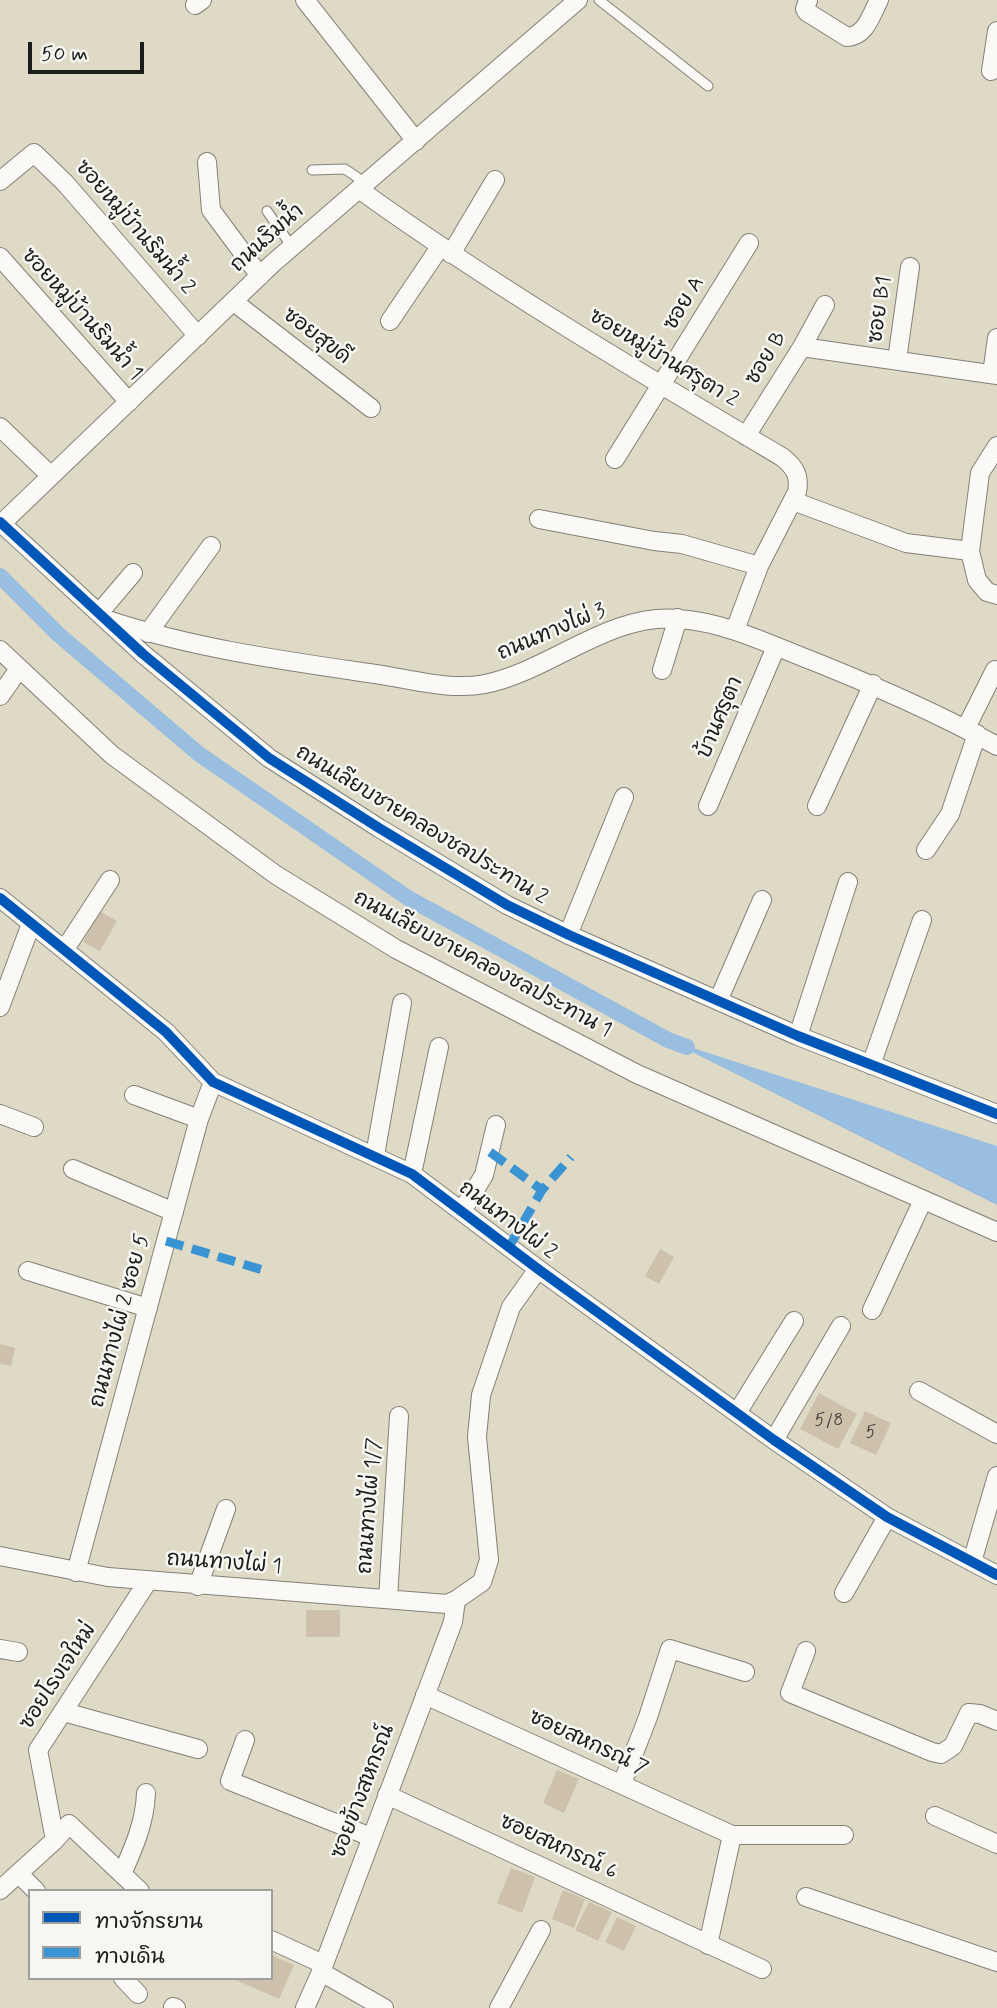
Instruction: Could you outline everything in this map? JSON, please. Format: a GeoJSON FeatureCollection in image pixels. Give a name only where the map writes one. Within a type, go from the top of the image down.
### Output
{"type":"FeatureCollection","features":[{"type":"Feature","properties":{"kind":"street"},"geometry":{"type":"LineString","coordinates":[[305,0],[416,141]]}},
{"type":"Feature","properties":{"kind":"street","name":"ถนนริมน้ำ"},"geometry":{"type":"LineString","coordinates":[[0,524],[260,276],[578,0]]}},
{"type":"Feature","properties":{"kind":"street"},"geometry":{"type":"LineString","coordinates":[[808,0],[805,9],[807,12],[847,37],[855,37],[862,33],[879,0]]}},
{"type":"Feature","properties":{"kind":"street"},"geometry":{"type":"LineString","coordinates":[[991,71],[997,31]]}},
{"type":"Feature","properties":{"kind":"street","name":"ซอยหมู่บ้านริมน้ำ 2"},"geometry":{"type":"LineString","coordinates":[[0,181],[34,153],[65,183],[198,336]]}},
{"type":"Feature","properties":{"kind":"street"},"geometry":{"type":"LineString","coordinates":[[207,163],[211,209],[260,276]]}},
{"type":"Feature","properties":{"kind":"street"},"geometry":{"type":"LineString","coordinates":[[390,321],[495,180]]}},
{"type":"Feature","properties":{"kind":"street","name":"ซอยหมู่บ้านศรุตา 2"},"geometry":{"type":"LineString","coordinates":[[363,187],[445,250],[794,467],[799,483],[793,500],[759,566],[735,630]]}},
{"type":"Feature","properties":{"kind":"street","name":"ซอย A"},"geometry":{"type":"LineString","coordinates":[[615,459],[749,243]]}},
{"type":"Feature","properties":{"kind":"street","name":"ซอยหมู่บ้านริมน้ำ 1"},"geometry":{"type":"LineString","coordinates":[[0,257],[129,402]]}},
{"type":"Feature","properties":{"kind":"street","name":"ซอย B1"},"geometry":{"type":"LineString","coordinates":[[897,360],[910,267]]}},
{"type":"Feature","properties":{"kind":"street","name":"ซอยสุขดี"},"geometry":{"type":"LineString","coordinates":[[234,302],[372,408]]}},
{"type":"Feature","properties":{"kind":"street","name":"ซอย B"},"geometry":{"type":"LineString","coordinates":[[746,436],[825,305]]}},
{"type":"Feature","properties":{"kind":"street"},"geometry":{"type":"LineString","coordinates":[[802,347],[994,374],[997,338]]}},
{"type":"Feature","properties":{"kind":"street"},"geometry":{"type":"LineString","coordinates":[[0,426],[51,476]]}},
{"type":"Feature","properties":{"kind":"street"},"geometry":{"type":"LineString","coordinates":[[997,446],[980,473],[970,551],[976,580],[987,592],[997,594]]}},
{"type":"Feature","properties":{"kind":"street"},"geometry":{"type":"LineString","coordinates":[[793,500],[906,543],[970,551]]}},
{"type":"Feature","properties":{"kind":"street"},"geometry":{"type":"LineString","coordinates":[[539,519],[682,544],[759,566]]}},
{"type":"Feature","properties":{"kind":"street","name":"ถนนเลียบชายคลองชลประทาน 2"},"geometry":{"type":"LineString","coordinates":[[0,524],[143,654],[270,758],[507,905],[798,1036],[997,1114]]}},
{"type":"Feature","properties":{"kind":"street"},"geometry":{"type":"LineString","coordinates":[[148,633],[211,546]]}},
{"type":"Feature","properties":{"kind":"street"},"geometry":{"type":"LineString","coordinates":[[103,616],[133,573]]}},
{"type":"Feature","properties":{"kind":"street","name":"ถนนทางไผ่ 3"},"geometry":{"type":"LineString","coordinates":[[103,616],[148,633],[246,655],[443,684],[483,684],[518,675],[622,627],[678,618],[735,630],[873,684],[997,746]]}},
{"type":"Feature","properties":{"kind":"street"},"geometry":{"type":"LineString","coordinates":[[662,670],[678,618]]}},
{"type":"Feature","properties":{"kind":"street","name":"บ้านศรุตา"},"geometry":{"type":"LineString","coordinates":[[708,806],[776,647]]}},
{"type":"Feature","properties":{"kind":"street","name":"ถนนเลียบชายคลองชลประทาน 1"},"geometry":{"type":"LineString","coordinates":[[0,650],[123,763],[276,875],[396,949],[637,1074],[997,1232]]}},
{"type":"Feature","properties":{"kind":"street"},"geometry":{"type":"LineString","coordinates":[[0,696],[19,669]]}},
{"type":"Feature","properties":{"kind":"street"},"geometry":{"type":"LineString","coordinates":[[926,850],[950,814],[971,731],[995,670]]}},
{"type":"Feature","properties":{"kind":"street"},"geometry":{"type":"LineString","coordinates":[[817,806],[873,684]]}},
{"type":"Feature","properties":{"kind":"street"},"geometry":{"type":"LineString","coordinates":[[568,934],[624,797]]}},
{"type":"Feature","properties":{"kind":"street"},"geometry":{"type":"LineString","coordinates":[[65,949],[110,880]]}},
{"type":"Feature","properties":{"kind":"street"},"geometry":{"type":"LineString","coordinates":[[798,1036],[848,882]]}},
{"type":"Feature","properties":{"kind":"street","name":"ถนนทางไผ่ 2"},"geometry":{"type":"LineString","coordinates":[[0,898],[166,1032],[213,1082],[412,1174],[774,1440],[887,1517],[997,1575]]}},
{"type":"Feature","properties":{"kind":"street"},"geometry":{"type":"LineString","coordinates":[[718,1001],[762,900]]}},
{"type":"Feature","properties":{"kind":"street"},"geometry":{"type":"LineString","coordinates":[[871,1065],[922,920]]}},
{"type":"Feature","properties":{"kind":"street"},"geometry":{"type":"LineString","coordinates":[[0,1007],[31,924]]}},
{"type":"Feature","properties":{"kind":"street"},"geometry":{"type":"LineString","coordinates":[[375,1155],[402,1003]]}},
{"type":"Feature","properties":{"kind":"street"},"geometry":{"type":"LineString","coordinates":[[412,1174],[439,1047]]}},
{"type":"Feature","properties":{"kind":"street","name":"ถนนทางไผ่ 2 ซอย 5"},"geometry":{"type":"LineString","coordinates":[[76,1572],[199,1119],[213,1082]]}},
{"type":"Feature","properties":{"kind":"street"},"geometry":{"type":"LineString","coordinates":[[134,1094],[199,1119]]}},
{"type":"Feature","properties":{"kind":"street"},"geometry":{"type":"LineString","coordinates":[[0,1114],[34,1127]]}},
{"type":"Feature","properties":{"kind":"street"},"geometry":{"type":"LineString","coordinates":[[462,1211],[484,1175],[496,1125]]}},
{"type":"Feature","properties":{"kind":"street"},"geometry":{"type":"LineString","coordinates":[[74,1169],[174,1212]]}},
{"type":"Feature","properties":{"kind":"street"},"geometry":{"type":"LineString","coordinates":[[872,1310],[923,1200]]}},
{"type":"Feature","properties":{"kind":"street"},"geometry":{"type":"LineString","coordinates":[[452,1602],[482,1582],[489,1560],[477,1437],[481,1395],[510,1307],[538,1269]]}},
{"type":"Feature","properties":{"kind":"street"},"geometry":{"type":"LineString","coordinates":[[29,1270],[148,1308]]}},
{"type":"Feature","properties":{"kind":"street"},"geometry":{"type":"LineString","coordinates":[[737,1413],[794,1321]]}},
{"type":"Feature","properties":{"kind":"street"},"geometry":{"type":"LineString","coordinates":[[774,1440],[841,1326]]}},
{"type":"Feature","properties":{"kind":"street"},"geometry":{"type":"LineString","coordinates":[[919,1391],[997,1434]]}},
{"type":"Feature","properties":{"kind":"street","name":"ถนนทางไผ่ 1/7"},"geometry":{"type":"LineString","coordinates":[[388,1599],[399,1416]]}},
{"type":"Feature","properties":{"kind":"street"},"geometry":{"type":"LineString","coordinates":[[972,1562],[997,1476]]}},
{"type":"Feature","properties":{"kind":"street"},"geometry":{"type":"LineString","coordinates":[[198,1586],[226,1509]]}},
{"type":"Feature","properties":{"kind":"street"},"geometry":{"type":"LineString","coordinates":[[844,1593],[887,1517]]}},
{"type":"Feature","properties":{"kind":"street","name":"ถนนทางไผ่ 1"},"geometry":{"type":"LineString","coordinates":[[0,1556],[76,1572],[148,1581],[452,1602]]}},
{"type":"Feature","properties":{"kind":"street","name":"ซอยโรงเจใหม่"},"geometry":{"type":"LineString","coordinates":[[55,1840],[38,1750],[148,1581]]}},
{"type":"Feature","properties":{"kind":"street","name":"ซอยข้างสหกรณ์"},"geometry":{"type":"LineString","coordinates":[[305,2008],[453,1622],[452,1602]]}},
{"type":"Feature","properties":{"kind":"street"},"geometry":{"type":"LineString","coordinates":[[0,1648],[18,1652]]}},
{"type":"Feature","properties":{"kind":"street"},"geometry":{"type":"LineString","coordinates":[[622,1784],[670,1649],[745,1672]]}},
{"type":"Feature","properties":{"kind":"street"},"geometry":{"type":"LineString","coordinates":[[806,1651],[790,1693],[932,1752],[941,1754],[953,1746],[969,1713],[981,1714],[997,1721]]}},
{"type":"Feature","properties":{"kind":"street","name":"ซอยสหกรณ์ 7"},"geometry":{"type":"LineString","coordinates":[[425,1695],[732,1835]]}},
{"type":"Feature","properties":{"kind":"street"},"geometry":{"type":"LineString","coordinates":[[64,1712],[198,1749]]}},
{"type":"Feature","properties":{"kind":"street"},"geometry":{"type":"LineString","coordinates":[[244,1740],[230,1781],[371,1837]]}},
{"type":"Feature","properties":{"kind":"street"},"geometry":{"type":"LineString","coordinates":[[122,1874],[141,1828],[146,1808],[146,1793]]}},
{"type":"Feature","properties":{"kind":"street","name":"ซอยสหกรณ์ 6"},"geometry":{"type":"LineString","coordinates":[[387,1795],[762,1969]]}},
{"type":"Feature","properties":{"kind":"street"},"geometry":{"type":"LineString","coordinates":[[935,1816],[997,1844]]}},
{"type":"Feature","properties":{"kind":"street"},"geometry":{"type":"LineString","coordinates":[[0,1890],[69,1824],[138,1889]]}},
{"type":"Feature","properties":{"kind":"street"},"geometry":{"type":"LineString","coordinates":[[708,1944],[732,1835],[844,1835]]}},
{"type":"Feature","properties":{"kind":"street"},"geometry":{"type":"LineString","coordinates":[[19,1874],[34,1889]]}},
{"type":"Feature","properties":{"kind":"street"},"geometry":{"type":"LineString","coordinates":[[806,1898],[997,1962]]}},
{"type":"Feature","properties":{"kind":"street"},"geometry":{"type":"LineString","coordinates":[[499,2008],[541,1930]]}},
{"type":"Feature","properties":{"kind":"street"},"geometry":{"type":"LineString","coordinates":[[273,1941],[322,1968],[384,2008]]}},
{"type":"Feature","properties":{"kind":"street"},"geometry":{"type":"LineString","coordinates":[[125,1980],[138,1994]]}},
{"type":"Feature","properties":{"kind":"lane"},"geometry":{"type":"LineString","coordinates":[[600,0],[708,86]]}},
{"type":"Feature","properties":{"kind":"lane"},"geometry":{"type":"LineString","coordinates":[[312,170],[345,169],[363,187]]}},
{"type":"Feature","properties":{"kind":"lane"},"geometry":{"type":"LineString","coordinates":[[267,211],[292,247]]}},
{"type":"Feature","properties":{"kind":"water"},"geometry":{"type":"Polygon","coordinates":[[[668,1040],[997,1146],[997,1205],[668,1040]]]}},
{"type":"Feature","properties":{"kind":"building"},"geometry":{"type":"Polygon","coordinates":[[[99,911],[117,921],[100,951],[83,942],[99,911]]]}},
{"type":"Feature","properties":{"kind":"building"},"geometry":{"type":"Polygon","coordinates":[[[660,1249],[674,1257],[659,1284],[645,1276],[660,1249]]]}},
{"type":"Feature","properties":{"kind":"building"},"geometry":{"type":"Polygon","coordinates":[[[0,1344],[15,1348],[11,1366],[0,1364],[0,1344]]]}},
{"type":"Feature","properties":{"kind":"building"},"geometry":{"type":"Polygon","coordinates":[[[819,1393],[857,1414],[838,1449],[800,1429],[819,1393]]]}},
{"type":"Feature","properties":{"kind":"building"},"geometry":{"type":"Polygon","coordinates":[[[865,1411],[891,1423],[876,1455],[850,1443],[865,1411]]]}},
{"type":"Feature","properties":{"kind":"building"},"geometry":{"type":"Polygon","coordinates":[[[306,1610],[340,1610],[340,1637],[306,1637],[306,1610]]]}},
{"type":"Feature","properties":{"kind":"building"},"geometry":{"type":"Polygon","coordinates":[[[557,1770],[579,1779],[564,1813],[543,1803],[557,1770]]]}},
{"type":"Feature","properties":{"kind":"building"},"geometry":{"type":"Polygon","coordinates":[[[511,1868],[535,1877],[522,1913],[497,1903],[511,1868]]]}},
{"type":"Feature","properties":{"kind":"building"},"geometry":{"type":"Polygon","coordinates":[[[563,1890],[585,1899],[574,1928],[552,1919],[563,1890]]]}},
{"type":"Feature","properties":{"kind":"building"},"geometry":{"type":"Polygon","coordinates":[[[589,1902],[612,1912],[598,1941],[575,1930],[589,1902]]]}},
{"type":"Feature","properties":{"kind":"building"},"geometry":{"type":"Polygon","coordinates":[[[617,1917],[636,1926],[624,1951],[605,1942],[617,1917]]]}},
{"type":"Feature","properties":{"kind":"building"},"geometry":{"type":"Polygon","coordinates":[[[273,1956],[294,1965],[279,1999],[236,1980],[273,1980],[273,1956]]]}},
{"type":"Feature","properties":{"kind":"waterway"},"geometry":{"type":"LineString","coordinates":[[0,576],[59,635],[199,754],[408,898],[668,1040],[687,1047]]}},
{"type":"Feature","properties":{"kind":"marked path"},"geometry":{"type":"LineString","coordinates":[[490,1152],[542,1190]]}},
{"type":"Feature","properties":{"kind":"marked path"},"geometry":{"type":"LineString","coordinates":[[509,1247],[542,1190],[571,1157]]}},
{"type":"Feature","properties":{"kind":"marked path"},"geometry":{"type":"LineString","coordinates":[[166,1241],[263,1270]]}},
{"type":"Feature","properties":{"kind":"cycle path"},"geometry":{"type":"LineString","coordinates":[[0,522],[143,654],[269,758],[507,905],[798,1036],[997,1114]]}},
{"type":"Feature","properties":{"kind":"cycle path"},"geometry":{"type":"LineString","coordinates":[[0,898],[166,1032],[213,1082],[412,1174],[774,1440],[887,1517],[997,1575]]}}]}
